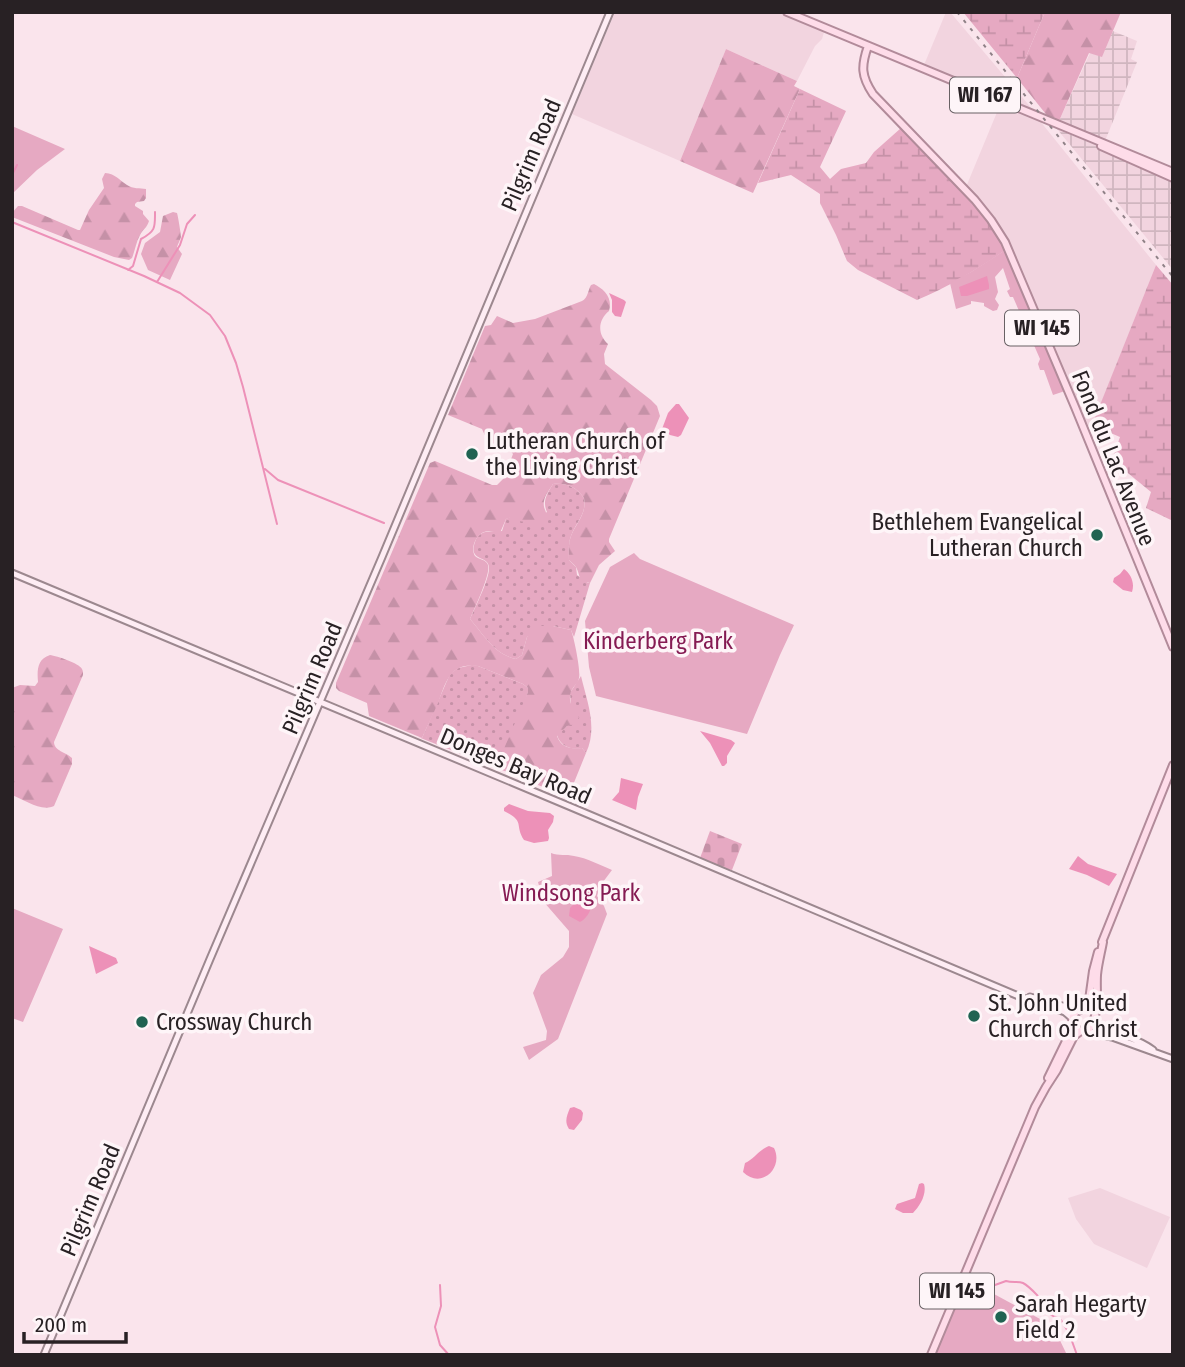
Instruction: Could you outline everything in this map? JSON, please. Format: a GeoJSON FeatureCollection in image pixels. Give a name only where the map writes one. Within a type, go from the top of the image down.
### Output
{"type":"FeatureCollection","features":[{"type":"Feature","properties":{"kind":"main road"},"geometry":{"type":"LineString","coordinates":[[787,12],[867,46]]}},
{"type":"Feature","properties":{"kind":"main road","name":"WI 167"},"geometry":{"type":"LineString","coordinates":[[867,46],[1173,172]]}},
{"type":"Feature","properties":{"kind":"main road","name":"Fond du Lac Avenue"},"geometry":{"type":"LineString","coordinates":[[867,46],[863,75],[873,94],[975,200],[1005,242],[1173,647]]}},
{"type":"Feature","properties":{"kind":"main road","name":"WI 167"},"geometry":{"type":"LineString","coordinates":[[1052,122],[1173,178]]}},
{"type":"Feature","properties":{"kind":"main road","name":"WI 145"},"geometry":{"type":"LineString","coordinates":[[930,1355],[1046,1087],[1074,1013],[1089,1000],[1095,960],[1173,765]]}},
{"type":"Feature","properties":{"kind":"main road","name":"WI 145"},"geometry":{"type":"LineString","coordinates":[[1046,1087],[1074,1036],[1090,1027],[1096,1002],[1098,966],[1103,942]]}},
{"type":"Feature","properties":{"kind":"main road"},"geometry":{"type":"LineString","coordinates":[[1080,1010],[1090,1012],[1093,1019]]}},
{"type":"Feature","properties":{"kind":"main road"},"geometry":{"type":"LineString","coordinates":[[1072,1021],[1077,1029],[1083,1030]]}},
{"type":"Feature","properties":{"kind":"street","name":"Pilgrim Road"},"geometry":{"type":"LineString","coordinates":[[44,1355],[609,13]]}},
{"type":"Feature","properties":{"kind":"street","name":"Donges Bay Road"},"geometry":{"type":"LineString","coordinates":[[12,573],[1023,998],[1065,1012],[1072,1021]]}},
{"type":"Feature","properties":{"kind":"street","name":"Donges Bay Road"},"geometry":{"type":"LineString","coordinates":[[1007,990],[1080,1010]]}},
{"type":"Feature","properties":{"kind":"street"},"geometry":{"type":"LineString","coordinates":[[1093,1019],[1106,1029],[1145,1043],[1158,1054]]}},
{"type":"Feature","properties":{"kind":"street"},"geometry":{"type":"LineString","coordinates":[[1083,1030],[1112,1037],[1173,1059]]}},
{"type":"Feature","properties":{"kind":"shaded area"},"geometry":{"type":"Polygon","coordinates":[[[615,12],[777,12],[824,32],[797,81],[726,49],[680,161],[572,114],[615,12]]]}},
{"type":"Feature","properties":{"kind":"shaded area"},"geometry":{"type":"Polygon","coordinates":[[[946,12],[950,12],[1033,110],[924,65],[946,12]]]}},
{"type":"Feature","properties":{"kind":"shaded area"},"geometry":{"type":"Polygon","coordinates":[[[1113,31],[1137,41],[1131,59],[1137,62],[1105,141],[1059,121],[1090,53],[1102,56],[1113,31]]]}},
{"type":"Feature","properties":{"kind":"shaded area"},"geometry":{"type":"Polygon","coordinates":[[[1000,105],[1040,121],[1156,265],[1089,434],[1009,244],[995,219],[966,187],[1000,105]]]}},
{"type":"Feature","properties":{"kind":"shaded area"},"geometry":{"type":"Polygon","coordinates":[[[1057,129],[1173,177],[1173,270],[1057,129]]]}},
{"type":"Feature","properties":{"kind":"shaded area"},"geometry":{"type":"Polygon","coordinates":[[[987,276],[989,289],[961,296],[959,287],[987,276]]]}},
{"type":"Feature","properties":{"kind":"shaded area"},"geometry":{"type":"Polygon","coordinates":[[[609,293],[626,302],[621,317],[612,312],[609,293]]]}},
{"type":"Feature","properties":{"kind":"shaded area"},"geometry":{"type":"Polygon","coordinates":[[[679,404],[689,418],[678,437],[662,429],[668,413],[679,404]]]}},
{"type":"Feature","properties":{"kind":"shaded area"},"geometry":{"type":"Polygon","coordinates":[[[1124,569],[1132,579],[1132,592],[1123,590],[1113,582],[1124,569]]]}},
{"type":"Feature","properties":{"kind":"shaded area"},"geometry":{"type":"Polygon","coordinates":[[[700,731],[735,743],[724,766],[722,766],[700,731]]]}},
{"type":"Feature","properties":{"kind":"shaded area"},"geometry":{"type":"Polygon","coordinates":[[[621,778],[643,784],[636,810],[612,800],[619,792],[621,778]]]}},
{"type":"Feature","properties":{"kind":"shaded area"},"geometry":{"type":"Polygon","coordinates":[[[509,804],[554,816],[548,830],[548,841],[534,843],[524,840],[515,818],[504,811],[509,804]]]}},
{"type":"Feature","properties":{"kind":"shaded area"},"geometry":{"type":"Polygon","coordinates":[[[1078,856],[1088,864],[1117,874],[1109,886],[1069,869],[1078,856]]]}},
{"type":"Feature","properties":{"kind":"shaded area"},"geometry":{"type":"Polygon","coordinates":[[[590,887],[591,906],[587,916],[580,922],[569,916],[570,908],[590,887]]]}},
{"type":"Feature","properties":{"kind":"shaded area"},"geometry":{"type":"Polygon","coordinates":[[[89,946],[116,958],[118,963],[96,974],[89,946]]]}},
{"type":"Feature","properties":{"kind":"shaded area"},"geometry":{"type":"Polygon","coordinates":[[[574,1107],[583,1113],[582,1120],[574,1130],[569,1129],[566,1121],[570,1108],[574,1107]]]}},
{"type":"Feature","properties":{"kind":"shaded area"},"geometry":{"type":"Polygon","coordinates":[[[769,1146],[774,1148],[776,1163],[769,1174],[757,1179],[743,1172],[745,1163],[769,1146]]]}},
{"type":"Feature","properties":{"kind":"shaded area"},"geometry":{"type":"Polygon","coordinates":[[[922,1183],[925,1188],[924,1196],[913,1213],[903,1213],[895,1209],[897,1204],[915,1198],[919,1184],[922,1183]]]}},
{"type":"Feature","properties":{"kind":"shaded area"},"geometry":{"type":"Polygon","coordinates":[[[1100,1188],[1170,1217],[1147,1268],[1094,1244],[1076,1219],[1068,1198],[1100,1188]]]}},
{"type":"Feature","properties":{"kind":"green space"},"geometry":{"type":"Polygon","coordinates":[[[963,12],[1045,12],[1017,78],[963,12]]]}},
{"type":"Feature","properties":{"kind":"green space"},"geometry":{"type":"Polygon","coordinates":[[[1045,12],[1121,12],[1102,57],[1089,53],[1059,121],[1049,118],[1017,78],[1045,12]]]}},
{"type":"Feature","properties":{"kind":"green space"},"geometry":{"type":"Polygon","coordinates":[[[726,49],[797,81],[794,86],[800,89],[753,193],[680,161],[726,49]]]}},
{"type":"Feature","properties":{"kind":"green space"},"geometry":{"type":"Polygon","coordinates":[[[800,89],[846,111],[820,167],[830,179],[841,169],[866,163],[874,152],[901,128],[984,215],[1007,249],[964,277],[917,300],[858,270],[847,261],[820,203],[820,194],[791,175],[758,183],[800,89]]]}},
{"type":"Feature","properties":{"kind":"green space"},"geometry":{"type":"Polygon","coordinates":[[[12,126],[65,149],[37,170],[12,194],[12,126]]]}},
{"type":"Feature","properties":{"kind":"green space"},"geometry":{"type":"Polygon","coordinates":[[[105,173],[134,188],[146,189],[146,198],[135,206],[143,211],[149,221],[129,260],[114,257],[12,217],[18,206],[22,206],[80,230],[89,210],[104,188],[102,179],[105,173]]]}},
{"type":"Feature","properties":{"kind":"green space"},"geometry":{"type":"Polygon","coordinates":[[[177,213],[181,237],[177,247],[182,254],[170,280],[148,270],[141,254],[145,243],[160,232],[163,216],[177,213]]]}},
{"type":"Feature","properties":{"kind":"green space"},"geometry":{"type":"Polygon","coordinates":[[[1007,249],[1065,391],[1053,395],[1044,370],[1040,370],[1040,359],[1013,297],[1010,297],[1007,291],[1010,289],[1003,268],[995,277],[998,292],[995,299],[999,305],[997,310],[993,311],[984,306],[984,303],[971,301],[971,304],[956,309],[950,283],[1007,249]]]}},
{"type":"Feature","properties":{"kind":"green space"},"geometry":{"type":"Polygon","coordinates":[[[1156,265],[1173,285],[1173,521],[1146,508],[1151,492],[1112,460],[1120,437],[1092,425],[1156,265]]]}},
{"type":"Feature","properties":{"kind":"green space"},"geometry":{"type":"Polygon","coordinates":[[[594,284],[604,291],[610,302],[609,311],[600,327],[608,344],[604,354],[605,364],[651,400],[657,406],[660,416],[609,539],[615,551],[599,565],[590,583],[581,579],[576,567],[569,560],[569,548],[571,536],[583,514],[584,498],[571,486],[558,484],[553,484],[545,497],[546,514],[541,524],[518,521],[512,517],[506,519],[500,533],[486,531],[479,536],[473,549],[475,556],[487,563],[488,569],[470,619],[495,648],[516,659],[522,655],[527,637],[541,626],[571,630],[579,675],[570,699],[579,717],[575,724],[567,726],[557,736],[564,745],[582,748],[586,753],[571,790],[562,795],[507,772],[503,765],[503,751],[528,692],[528,688],[523,684],[478,666],[455,670],[447,681],[422,738],[369,716],[367,703],[339,691],[336,683],[430,463],[435,461],[492,485],[497,485],[504,478],[513,454],[510,450],[498,444],[492,447],[482,429],[448,415],[485,326],[491,325],[497,316],[513,323],[535,319],[582,301],[594,284]]]}},
{"type":"Feature","properties":{"kind":"green space"},"geometry":{"type":"Polygon","coordinates":[[[553,484],[571,486],[584,498],[583,513],[570,539],[569,560],[576,567],[577,575],[590,583],[574,637],[571,630],[553,626],[527,637],[522,655],[516,659],[495,648],[470,619],[489,572],[488,563],[474,553],[475,542],[486,532],[502,531],[506,519],[512,516],[525,521],[547,512],[545,501],[553,484]]]}},
{"type":"Feature","properties":{"kind":"green space","name":"Kinderberg Park"},"geometry":{"type":"Polygon","coordinates":[[[634,553],[640,559],[794,625],[747,734],[596,696],[589,667],[585,621],[610,567],[634,553]]]}},
{"type":"Feature","properties":{"kind":"green space"},"geometry":{"type":"Polygon","coordinates":[[[50,655],[77,664],[83,675],[54,742],[58,749],[72,758],[72,764],[54,806],[44,808],[12,795],[12,688],[20,685],[35,686],[38,682],[40,662],[50,655]]]}},
{"type":"Feature","properties":{"kind":"green space"},"geometry":{"type":"Polygon","coordinates":[[[472,665],[528,688],[504,767],[507,772],[418,737],[422,738],[450,674],[458,668],[472,665]]]}},
{"type":"Feature","properties":{"kind":"green space"},"geometry":{"type":"Polygon","coordinates":[[[581,676],[591,724],[586,753],[582,748],[564,745],[557,735],[567,726],[571,707],[570,693],[581,676]]]}},
{"type":"Feature","properties":{"kind":"green space"},"geometry":{"type":"Polygon","coordinates":[[[710,831],[742,844],[732,870],[700,858],[710,831]]]}},
{"type":"Feature","properties":{"kind":"green space","name":"Windsong Park"},"geometry":{"type":"Polygon","coordinates":[[[551,853],[579,857],[612,870],[600,886],[597,896],[607,914],[558,1039],[529,1060],[523,1047],[546,1040],[547,1031],[533,993],[541,975],[563,957],[569,947],[569,931],[543,901],[538,882],[552,876],[551,853]]]}},
{"type":"Feature","properties":{"kind":"green space"},"geometry":{"type":"Polygon","coordinates":[[[12,908],[63,929],[23,1022],[12,1018],[12,908]]]}},
{"type":"Feature","properties":{"kind":"green space"},"geometry":{"type":"Polygon","coordinates":[[[960,1285],[994,1294],[1053,1326],[1067,1355],[930,1355],[960,1285]]]}},
{"type":"Feature","properties":{"kind":"waterway"},"geometry":{"type":"LineString","coordinates":[[12,175],[17,165]]}},
{"type":"Feature","properties":{"kind":"waterway"},"geometry":{"type":"LineString","coordinates":[[128,270],[133,266],[141,239],[154,228],[155,212]]}},
{"type":"Feature","properties":{"kind":"waterway"},"geometry":{"type":"LineString","coordinates":[[157,282],[180,245],[187,224],[195,215]]}},
{"type":"Feature","properties":{"kind":"waterway"},"geometry":{"type":"LineString","coordinates":[[12,222],[144,276],[180,293],[210,315],[225,336],[236,363],[277,524]]}},
{"type":"Feature","properties":{"kind":"waterway"},"geometry":{"type":"LineString","coordinates":[[265,469],[278,480],[384,523]]}},
{"type":"Feature","properties":{"kind":"waterway"},"geometry":{"type":"LineString","coordinates":[[969,1273],[995,1285],[1006,1281],[1026,1285],[1045,1303],[1046,1312],[1061,1320],[1077,1355]]}},
{"type":"Feature","properties":{"kind":"waterway"},"geometry":{"type":"LineString","coordinates":[[440,1285],[441,1306],[435,1327],[440,1345],[449,1355]]}},
{"type":"Feature","properties":{"kind":"railway"},"geometry":{"type":"LineString","coordinates":[[957,12],[1173,277]]}},
{"type":"Feature","properties":{"kind":"place","name":"Lutheran Church of the Living Christ"},"geometry":{"type":"Point","coordinates":[472,454]}},
{"type":"Feature","properties":{"kind":"place","name":"Bethlehem Evangelical Lutheran Church"},"geometry":{"type":"Point","coordinates":[1097,535]}},
{"type":"Feature","properties":{"kind":"place","name":"St. John United Church of Christ"},"geometry":{"type":"Point","coordinates":[974,1016]}},
{"type":"Feature","properties":{"kind":"place","name":"Crossway Church"},"geometry":{"type":"Point","coordinates":[142,1022]}},
{"type":"Feature","properties":{"kind":"place","name":"Sarah Hegarty Field 2"},"geometry":{"type":"Point","coordinates":[1001,1317]}}]}
